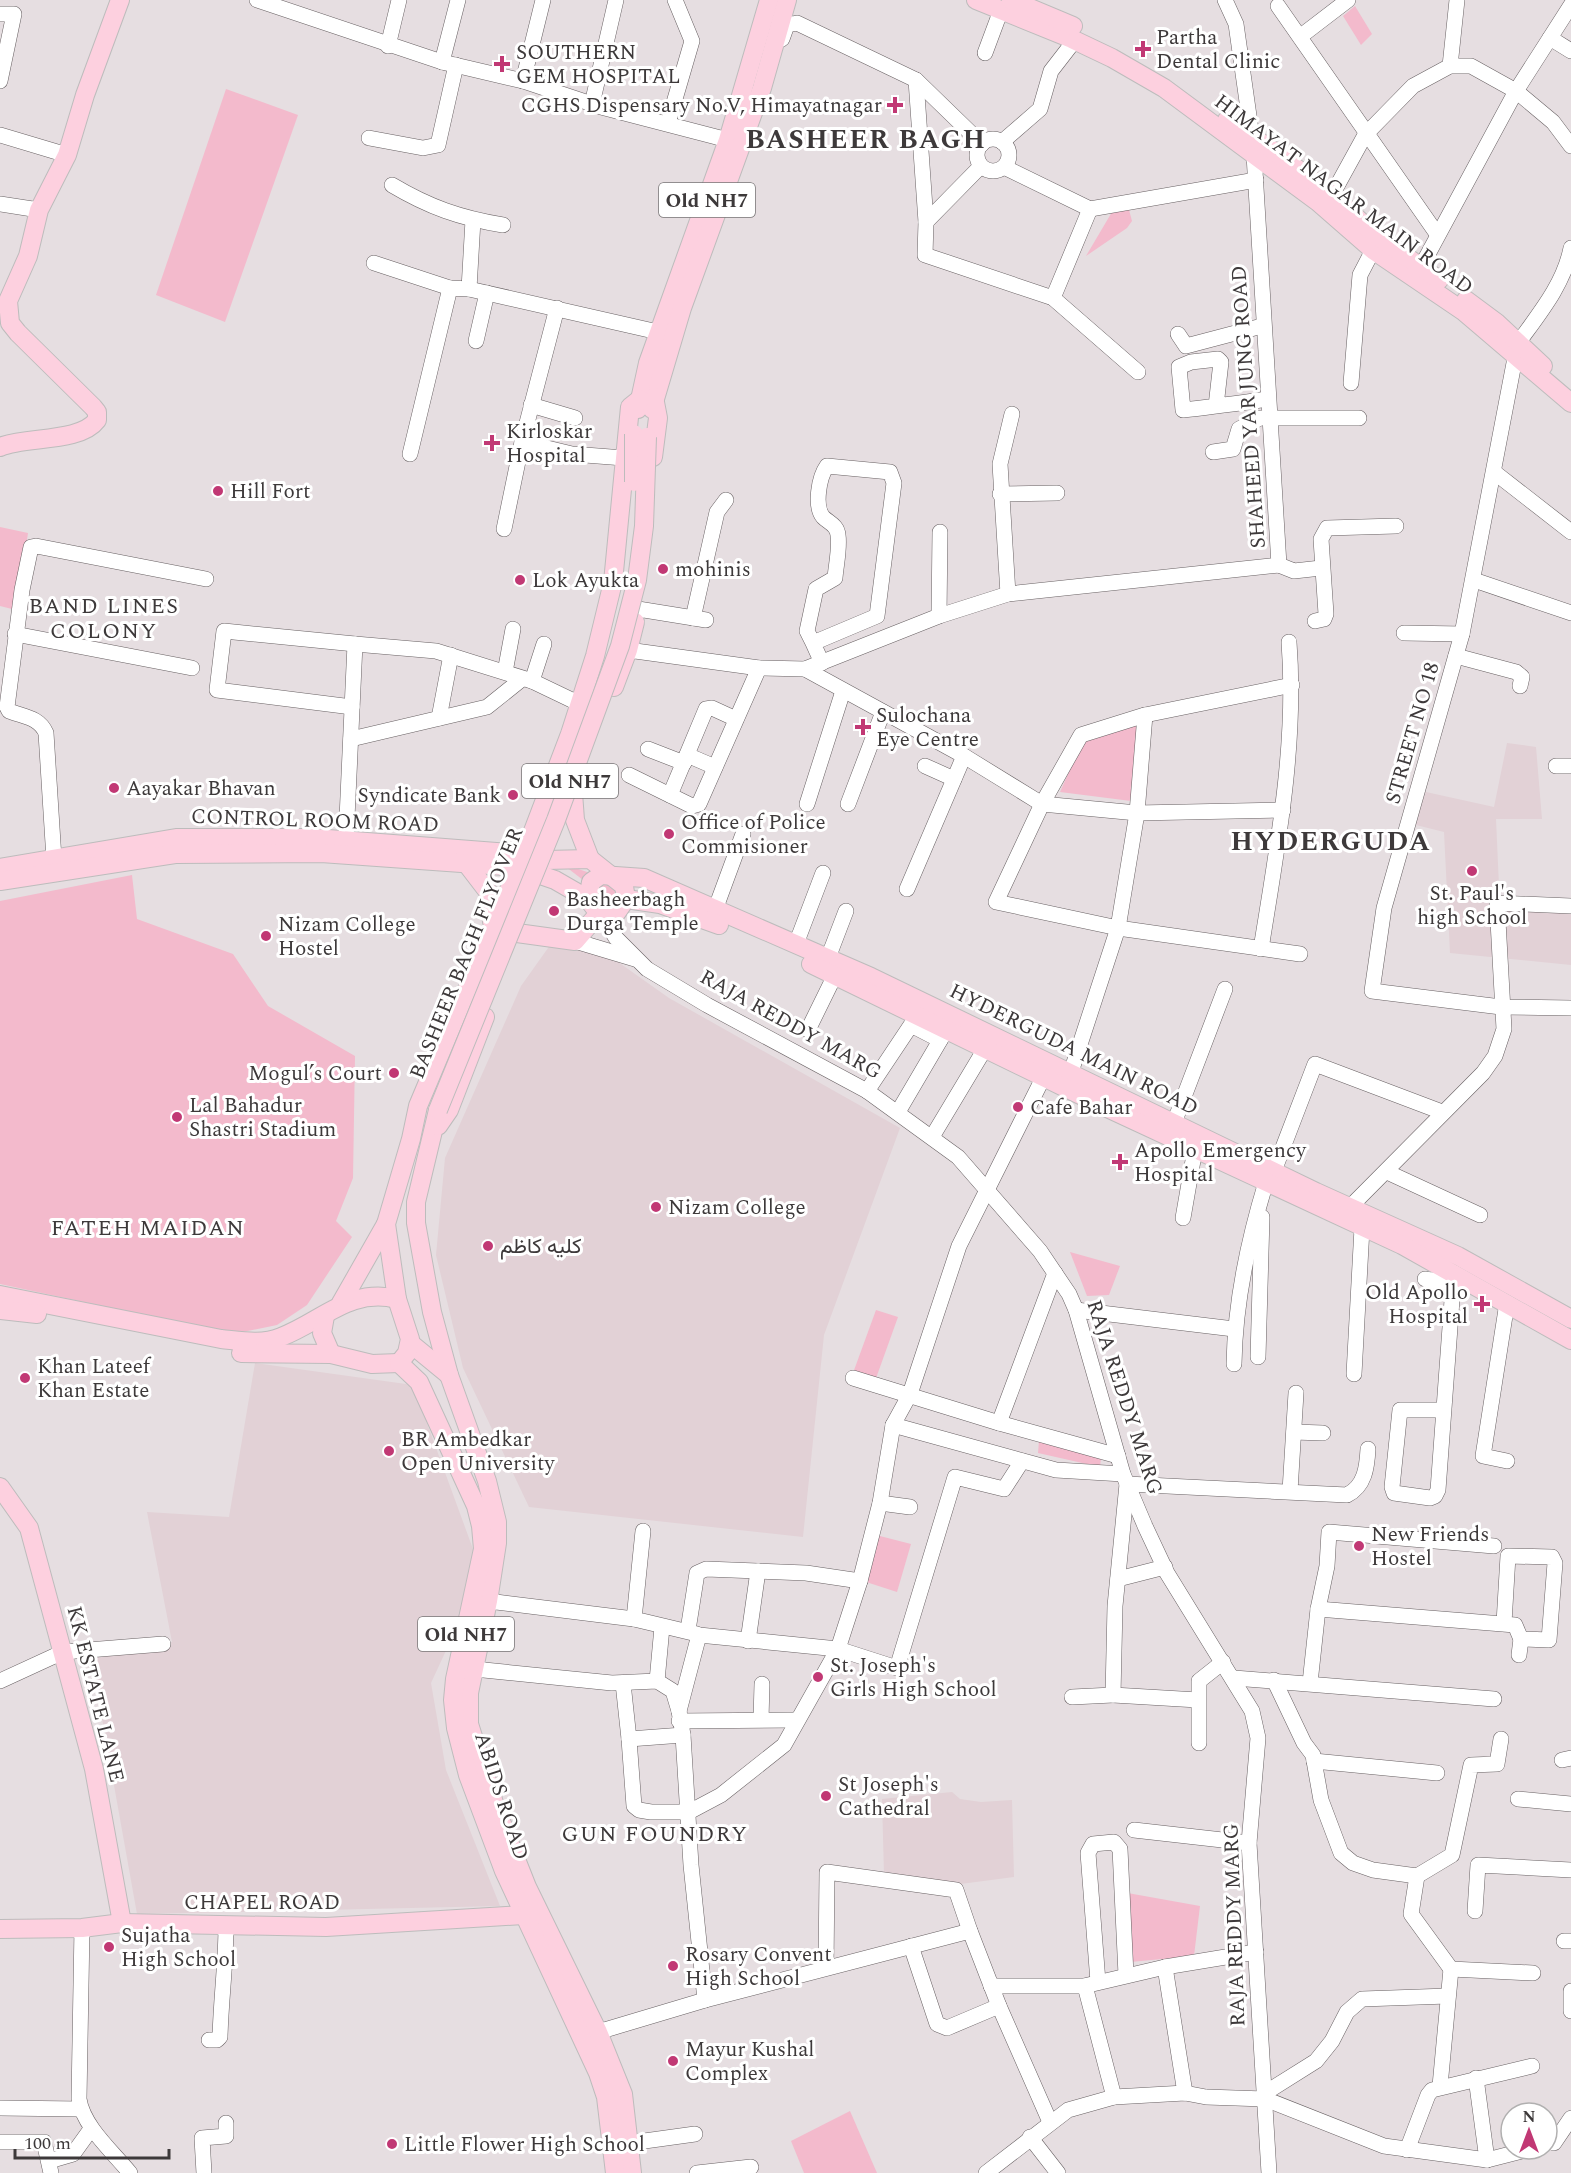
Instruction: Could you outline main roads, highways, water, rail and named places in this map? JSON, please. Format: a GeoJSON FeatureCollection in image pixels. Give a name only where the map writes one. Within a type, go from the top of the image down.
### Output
{"type":"FeatureCollection","features":[{"type":"Feature","properties":{"kind":"main road"},"geometry":{"type":"LineString","coordinates":[[0,447],[75,432],[94,424],[98,416],[93,407],[10,323],[8,302],[28,256],[39,210],[67,155],[85,94],[120,0]]}},
{"type":"Feature","properties":{"kind":"main road","name":"Old NH7"},"geometry":{"type":"LineString","coordinates":[[647,398],[648,363],[728,140],[769,0]]}},
{"type":"Feature","properties":{"kind":"main road","name":"HIMAYAT NAGAR MAIN ROAD"},"geometry":{"type":"LineString","coordinates":[[976,0],[1006,5],[1112,58],[1164,88],[1253,146],[1373,250],[1462,310],[1516,350],[1571,404]]}},
{"type":"Feature","properties":{"kind":"main road","name":"Old NH7"},"geometry":{"type":"LineString","coordinates":[[647,398],[682,308],[787,5]]}},
{"type":"Feature","properties":{"kind":"main road"},"geometry":{"type":"LineString","coordinates":[[1006,5],[1090,33],[1129,55],[1253,146],[1332,195],[1373,233],[1497,323],[1516,350],[1571,391]]}},
{"type":"Feature","properties":{"kind":"main road"},"geometry":{"type":"LineString","coordinates":[[647,398],[658,418],[648,537],[638,609],[628,651],[573,794],[542,866],[449,1110],[420,1139],[418,1106],[520,860],[580,704],[613,582],[630,407],[647,398]]}},
{"type":"Feature","properties":{"kind":"main road","name":"BASHEER BAGH FLYOVER"},"geometry":{"type":"LineString","coordinates":[[420,1139],[609,649],[623,596],[647,398]]}},
{"type":"Feature","properties":{"kind":"main road"},"geometry":{"type":"LineString","coordinates":[[542,866],[590,859],[575,820],[573,794]]}},
{"type":"Feature","properties":{"kind":"main road","name":"CONTROL ROOM ROAD"},"geometry":{"type":"LineString","coordinates":[[0,881],[216,837],[346,840],[520,860]]}},
{"type":"Feature","properties":{"kind":"main road","name":"CONTROL ROOM ROAD"},"geometry":{"type":"LineString","coordinates":[[0,868],[54,859],[161,849],[321,854],[466,863],[520,860]]}},
{"type":"Feature","properties":{"kind":"main road","name":"HYDERGUDA MAIN ROAD"},"geometry":{"type":"LineString","coordinates":[[590,859],[612,874],[644,878],[796,944],[944,1034],[986,1047],[1268,1182],[1458,1256],[1570,1316]]}},
{"type":"Feature","properties":{"kind":"main road"},"geometry":{"type":"LineString","coordinates":[[520,860],[542,866],[594,905],[617,912],[626,899],[624,886],[612,874],[595,878],[588,891],[594,905]]}},
{"type":"Feature","properties":{"kind":"main road"},"geometry":{"type":"LineString","coordinates":[[466,863],[489,893],[493,924]]}},
{"type":"Feature","properties":{"kind":"main road","name":"HYDERGUDA MAIN ROAD"},"geometry":{"type":"LineString","coordinates":[[626,899],[660,904],[698,916],[831,966],[1132,1099],[1268,1182]]}},
{"type":"Feature","properties":{"kind":"main road"},"geometry":{"type":"LineString","coordinates":[[493,924],[517,933],[575,941],[594,905]]}},
{"type":"Feature","properties":{"kind":"main road","name":"Old NH7"},"geometry":{"type":"LineString","coordinates":[[410,1341],[397,1299],[386,1224],[420,1139]]}},
{"type":"Feature","properties":{"kind":"main road","name":"Old NH7"},"geometry":{"type":"LineString","coordinates":[[420,1139],[416,1223],[432,1312],[449,1375],[487,1481],[497,1522],[497,1543],[488,1601],[470,1693],[470,1724],[530,1912],[598,2032],[623,2094],[632,2173]]}},
{"type":"Feature","properties":{"kind":"main road","name":"HYDERGUDA MAIN ROAD"},"geometry":{"type":"LineString","coordinates":[[1346,1213],[1362,1228],[1402,1245],[1454,1279],[1507,1303],[1571,1340]]}},
{"type":"Feature","properties":{"kind":"main road"},"geometry":{"type":"LineString","coordinates":[[341,1304],[386,1224]]}},
{"type":"Feature","properties":{"kind":"main road"},"geometry":{"type":"LineString","coordinates":[[0,1295],[222,1339],[258,1343],[282,1337],[325,1316],[341,1304],[372,1296],[397,1299]]}},
{"type":"Feature","properties":{"kind":"main road"},"geometry":{"type":"LineString","coordinates":[[0,1310],[250,1354],[331,1354],[372,1364],[399,1363],[410,1341],[432,1312]]}},
{"type":"Feature","properties":{"kind":"main road"},"geometry":{"type":"LineString","coordinates":[[325,1316],[322,1333],[331,1354]]}},
{"type":"Feature","properties":{"kind":"main road"},"geometry":{"type":"LineString","coordinates":[[410,1341],[449,1375]]}},
{"type":"Feature","properties":{"kind":"main road","name":"ABIDS ROAD"},"geometry":{"type":"LineString","coordinates":[[399,1363],[419,1382],[476,1506],[481,1526],[483,1549],[480,1569],[453,1700],[456,1728],[468,1775],[504,1872],[530,1912],[598,2073],[606,2097],[615,2173]]}},
{"type":"Feature","properties":{"kind":"main road","name":"KK ESTATE LANE"},"geometry":{"type":"LineString","coordinates":[[0,1487],[29,1528],[94,1769],[122,1923]]}},
{"type":"Feature","properties":{"kind":"main road","name":"CHAPEL ROAD"},"geometry":{"type":"LineString","coordinates":[[0,1929],[82,1928],[122,1923],[326,1927],[530,1912]]}},
{"type":"Feature","properties":{"kind":"place","name":"Partha Dental Clinic"},"geometry":{"type":"Point","coordinates":[1143,49]}},
{"type":"Feature","properties":{"kind":"place","name":"SOUTHERN GEM HOSPITAL"},"geometry":{"type":"Point","coordinates":[502,64]}},
{"type":"Feature","properties":{"kind":"place","name":"CGHS Dispensary No.V, Himayatnagar"},"geometry":{"type":"Point","coordinates":[895,105]}},
{"type":"Feature","properties":{"kind":"place","name":"Kirloskar Hospital"},"geometry":{"type":"Point","coordinates":[492,443]}},
{"type":"Feature","properties":{"kind":"place","name":"Hill Fort"},"geometry":{"type":"Point","coordinates":[218,491]}},
{"type":"Feature","properties":{"kind":"place","name":"mohinis"},"geometry":{"type":"Point","coordinates":[663,569]}},
{"type":"Feature","properties":{"kind":"place","name":"Lok Ayukta"},"geometry":{"type":"Point","coordinates":[520,580]}},
{"type":"Feature","properties":{"kind":"place","name":"Sulochana Eye Centre"},"geometry":{"type":"Point","coordinates":[863,727]}},
{"type":"Feature","properties":{"kind":"place","name":"Aayakar Bhavan"},"geometry":{"type":"Point","coordinates":[114,788]}},
{"type":"Feature","properties":{"kind":"place","name":"Syndicate Bank"},"geometry":{"type":"Point","coordinates":[513,795]}},
{"type":"Feature","properties":{"kind":"place","name":"Office of Police Commisioner"},"geometry":{"type":"Point","coordinates":[669,834]}},
{"type":"Feature","properties":{"kind":"place","name":"St. Paul's high School"},"geometry":{"type":"Point","coordinates":[1472,871]}},
{"type":"Feature","properties":{"kind":"place","name":"Basheerbagh Durga Temple"},"geometry":{"type":"Point","coordinates":[554,911]}},
{"type":"Feature","properties":{"kind":"place","name":"Nizam College Hostel"},"geometry":{"type":"Point","coordinates":[266,936]}},
{"type":"Feature","properties":{"kind":"place","name":"Mogul’s Court"},"geometry":{"type":"Point","coordinates":[394,1073]}},
{"type":"Feature","properties":{"kind":"place","name":"Cafe Bahar"},"geometry":{"type":"Point","coordinates":[1018,1107]}},
{"type":"Feature","properties":{"kind":"place","name":"Lal Bahadur Shastri Stadium"},"geometry":{"type":"Point","coordinates":[177,1117]}},
{"type":"Feature","properties":{"kind":"place","name":"Apollo Emergency Hospital"},"geometry":{"type":"Point","coordinates":[1120,1162]}},
{"type":"Feature","properties":{"kind":"place","name":"Nizam College"},"geometry":{"type":"Point","coordinates":[656,1207]}},
{"type":"Feature","properties":{"kind":"place","name":"كليه كاظم"},"geometry":{"type":"Point","coordinates":[488,1246]}},
{"type":"Feature","properties":{"kind":"place","name":"Old Apollo Hospital"},"geometry":{"type":"Point","coordinates":[1482,1304]}},
{"type":"Feature","properties":{"kind":"place","name":"Khan Lateef Khan Estate"},"geometry":{"type":"Point","coordinates":[25,1378]}},
{"type":"Feature","properties":{"kind":"place","name":"BR Ambedkar Open University"},"geometry":{"type":"Point","coordinates":[389,1451]}},
{"type":"Feature","properties":{"kind":"place","name":"New Friends Hostel"},"geometry":{"type":"Point","coordinates":[1359,1546]}},
{"type":"Feature","properties":{"kind":"place","name":"St. Joseph's Girls High School"},"geometry":{"type":"Point","coordinates":[818,1677]}},
{"type":"Feature","properties":{"kind":"place","name":"St Joseph's Cathedral"},"geometry":{"type":"Point","coordinates":[826,1796]}},
{"type":"Feature","properties":{"kind":"place","name":"Sujatha High School"},"geometry":{"type":"Point","coordinates":[109,1947]}},
{"type":"Feature","properties":{"kind":"place","name":"Rosary Convent High School"},"geometry":{"type":"Point","coordinates":[673,1966]}},
{"type":"Feature","properties":{"kind":"place","name":"Mayur Kushal Complex"},"geometry":{"type":"Point","coordinates":[673,2061]}},
{"type":"Feature","properties":{"kind":"place","name":"Little Flower High School"},"geometry":{"type":"Point","coordinates":[392,2144]}},
{"type":"Feature","properties":{"kind":"district","name":"BASHEER BAGH"},"geometry":{"type":"Point","coordinates":[866,139]}},
{"type":"Feature","properties":{"kind":"district","name":"BAND LINES COLONY"},"geometry":{"type":"Point","coordinates":[104,618]}},
{"type":"Feature","properties":{"kind":"district","name":"HYDERGUDA"},"geometry":{"type":"Point","coordinates":[1331,841]}},
{"type":"Feature","properties":{"kind":"district","name":"FATEH MAIDAN"},"geometry":{"type":"Point","coordinates":[148,1227]}},
{"type":"Feature","properties":{"kind":"district","name":"GUN FOUNDRY"},"geometry":{"type":"Point","coordinates":[655,1833]}}]}
